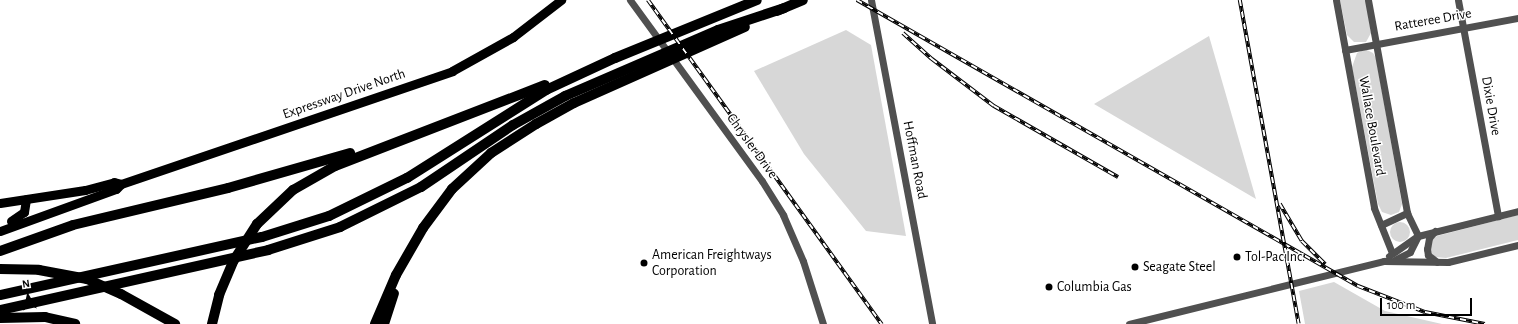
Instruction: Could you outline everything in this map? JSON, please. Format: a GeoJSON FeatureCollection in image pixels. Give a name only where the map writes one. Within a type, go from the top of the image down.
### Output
{"type":"FeatureCollection","features":[{"type":"Feature","properties":{"kind":"highway"},"geometry":{"type":"LineString","coordinates":[[0,295],[262,237],[317,220],[379,194],[519,106],[577,75],[757,0]]}},
{"type":"Feature","properties":{"kind":"highway"},"geometry":{"type":"LineString","coordinates":[[0,310],[252,254],[314,237],[370,215],[427,183],[513,125],[552,102],[645,67],[803,0]]}},
{"type":"Feature","properties":{"kind":"highway"},"geometry":{"type":"LineString","coordinates":[[375,324],[396,275],[423,228],[452,189],[480,162],[545,118],[645,67]]}},
{"type":"Feature","properties":{"kind":"highway"},"geometry":{"type":"LineString","coordinates":[[212,324],[219,295],[234,260],[257,224],[273,207],[293,190],[323,171],[544,85],[577,75]]}},
{"type":"Feature","properties":{"kind":"highway"},"geometry":{"type":"LineString","coordinates":[[0,251],[88,221],[266,178],[369,147],[386,147]]}},
{"type":"Feature","properties":{"kind":"highway"},"geometry":{"type":"LineString","coordinates":[[384,324],[400,279],[421,240],[444,206],[480,162]]}},
{"type":"Feature","properties":{"kind":"highway"},"geometry":{"type":"LineString","coordinates":[[0,269],[39,270],[87,279],[121,294],[175,324]]}},
{"type":"Feature","properties":{"kind":"highway"},"geometry":{"type":"LineString","coordinates":[[0,318],[44,317],[75,324]]}},
{"type":"Feature","properties":{"kind":"main road","name":"Expressway Drive North"},"geometry":{"type":"LineString","coordinates":[[0,230],[116,189],[121,184],[452,71],[513,37],[561,0]]}},
{"type":"Feature","properties":{"kind":"main road","name":"Expressway Drive North"},"geometry":{"type":"LineString","coordinates":[[0,203],[84,190],[114,182],[121,184]]}},
{"type":"Feature","properties":{"kind":"main road"},"geometry":{"type":"LineString","coordinates":[[0,225],[22,215],[27,207],[26,199]]}},
{"type":"Feature","properties":{"kind":"street","name":"Chrysler Drive"},"geometry":{"type":"LineString","coordinates":[[630,0],[762,180],[783,215],[803,261],[823,324]]}},
{"type":"Feature","properties":{"kind":"street","name":"Hoffman Road"},"geometry":{"type":"LineString","coordinates":[[871,0],[932,324]]}},
{"type":"Feature","properties":{"kind":"street","name":"Wallace Boulevard"},"geometry":{"type":"LineString","coordinates":[[1336,0],[1374,208],[1392,257]]}},
{"type":"Feature","properties":{"kind":"street","name":"Wallace Boulevard"},"geometry":{"type":"LineString","coordinates":[[1368,0],[1408,213],[1418,236]]}},
{"type":"Feature","properties":{"kind":"street","name":"Dixie Drive"},"geometry":{"type":"LineString","coordinates":[[1458,0],[1498,216]]}},
{"type":"Feature","properties":{"kind":"street","name":"Ratteree Drive"},"geometry":{"type":"LineString","coordinates":[[1345,50],[1518,18]]}},
{"type":"Feature","properties":{"kind":"street"},"geometry":{"type":"LineString","coordinates":[[1129,324],[1384,260],[1410,252],[1414,247],[1418,236],[1518,211]]}},
{"type":"Feature","properties":{"kind":"street"},"geometry":{"type":"LineString","coordinates":[[1381,225],[1408,213]]}},
{"type":"Feature","properties":{"kind":"street"},"geometry":{"type":"LineString","coordinates":[[1435,231],[1429,238],[1427,249],[1428,255],[1437,262]]}},
{"type":"Feature","properties":{"kind":"street"},"geometry":{"type":"LineString","coordinates":[[1392,257],[1448,262],[1518,245]]}},
{"type":"Feature","properties":{"kind":"shaded area"},"geometry":{"type":"Polygon","coordinates":[[[1340,0],[1366,0],[1371,33],[1366,42],[1354,42],[1347,35],[1340,0]]]}},
{"type":"Feature","properties":{"kind":"shaded area"},"geometry":{"type":"Polygon","coordinates":[[[846,30],[871,45],[906,236],[866,231],[804,154],[754,71],[846,30]]]}},
{"type":"Feature","properties":{"kind":"shaded area"},"geometry":{"type":"Polygon","coordinates":[[[1209,36],[1256,199],[1094,104],[1209,36]]]}},
{"type":"Feature","properties":{"kind":"shaded area"},"geometry":{"type":"Polygon","coordinates":[[[1365,49],[1373,53],[1376,58],[1402,204],[1399,212],[1391,215],[1382,212],[1378,204],[1352,67],[1357,53],[1365,49]]]}},
{"type":"Feature","properties":{"kind":"shaded area"},"geometry":{"type":"Polygon","coordinates":[[[1518,215],[1518,240],[1446,258],[1435,257],[1429,250],[1430,241],[1437,236],[1518,215]]]}},
{"type":"Feature","properties":{"kind":"shaded area"},"geometry":{"type":"Polygon","coordinates":[[[1396,222],[1404,222],[1410,228],[1410,236],[1404,242],[1396,242],[1390,236],[1390,228],[1396,222]]]}},
{"type":"Feature","properties":{"kind":"shaded area"},"geometry":{"type":"Polygon","coordinates":[[[1334,282],[1385,311],[1442,324],[1305,324],[1299,291],[1334,282]]]}},
{"type":"Feature","properties":{"kind":"railway"},"geometry":{"type":"LineString","coordinates":[[648,0],[882,324]]}},
{"type":"Feature","properties":{"kind":"railway"},"geometry":{"type":"LineString","coordinates":[[857,0],[1358,286],[1425,312],[1485,324]]}},
{"type":"Feature","properties":{"kind":"railway"},"geometry":{"type":"LineString","coordinates":[[1240,0],[1299,324]]}},
{"type":"Feature","properties":{"kind":"railway"},"geometry":{"type":"LineString","coordinates":[[903,33],[932,59],[994,106],[1118,177]]}},
{"type":"Feature","properties":{"kind":"railway"},"geometry":{"type":"LineString","coordinates":[[1280,204],[1302,241],[1325,264]]}},
{"type":"Feature","properties":{"kind":"place","name":"Tol-Pac Inc."},"geometry":{"type":"Point","coordinates":[1237,257]}},
{"type":"Feature","properties":{"kind":"place","name":"American Freightways Corporation"},"geometry":{"type":"Point","coordinates":[644,263]}},
{"type":"Feature","properties":{"kind":"place","name":"Seagate Steel"},"geometry":{"type":"Point","coordinates":[1135,267]}},
{"type":"Feature","properties":{"kind":"place","name":"Columbia Gas"},"geometry":{"type":"Point","coordinates":[1049,287]}}]}
